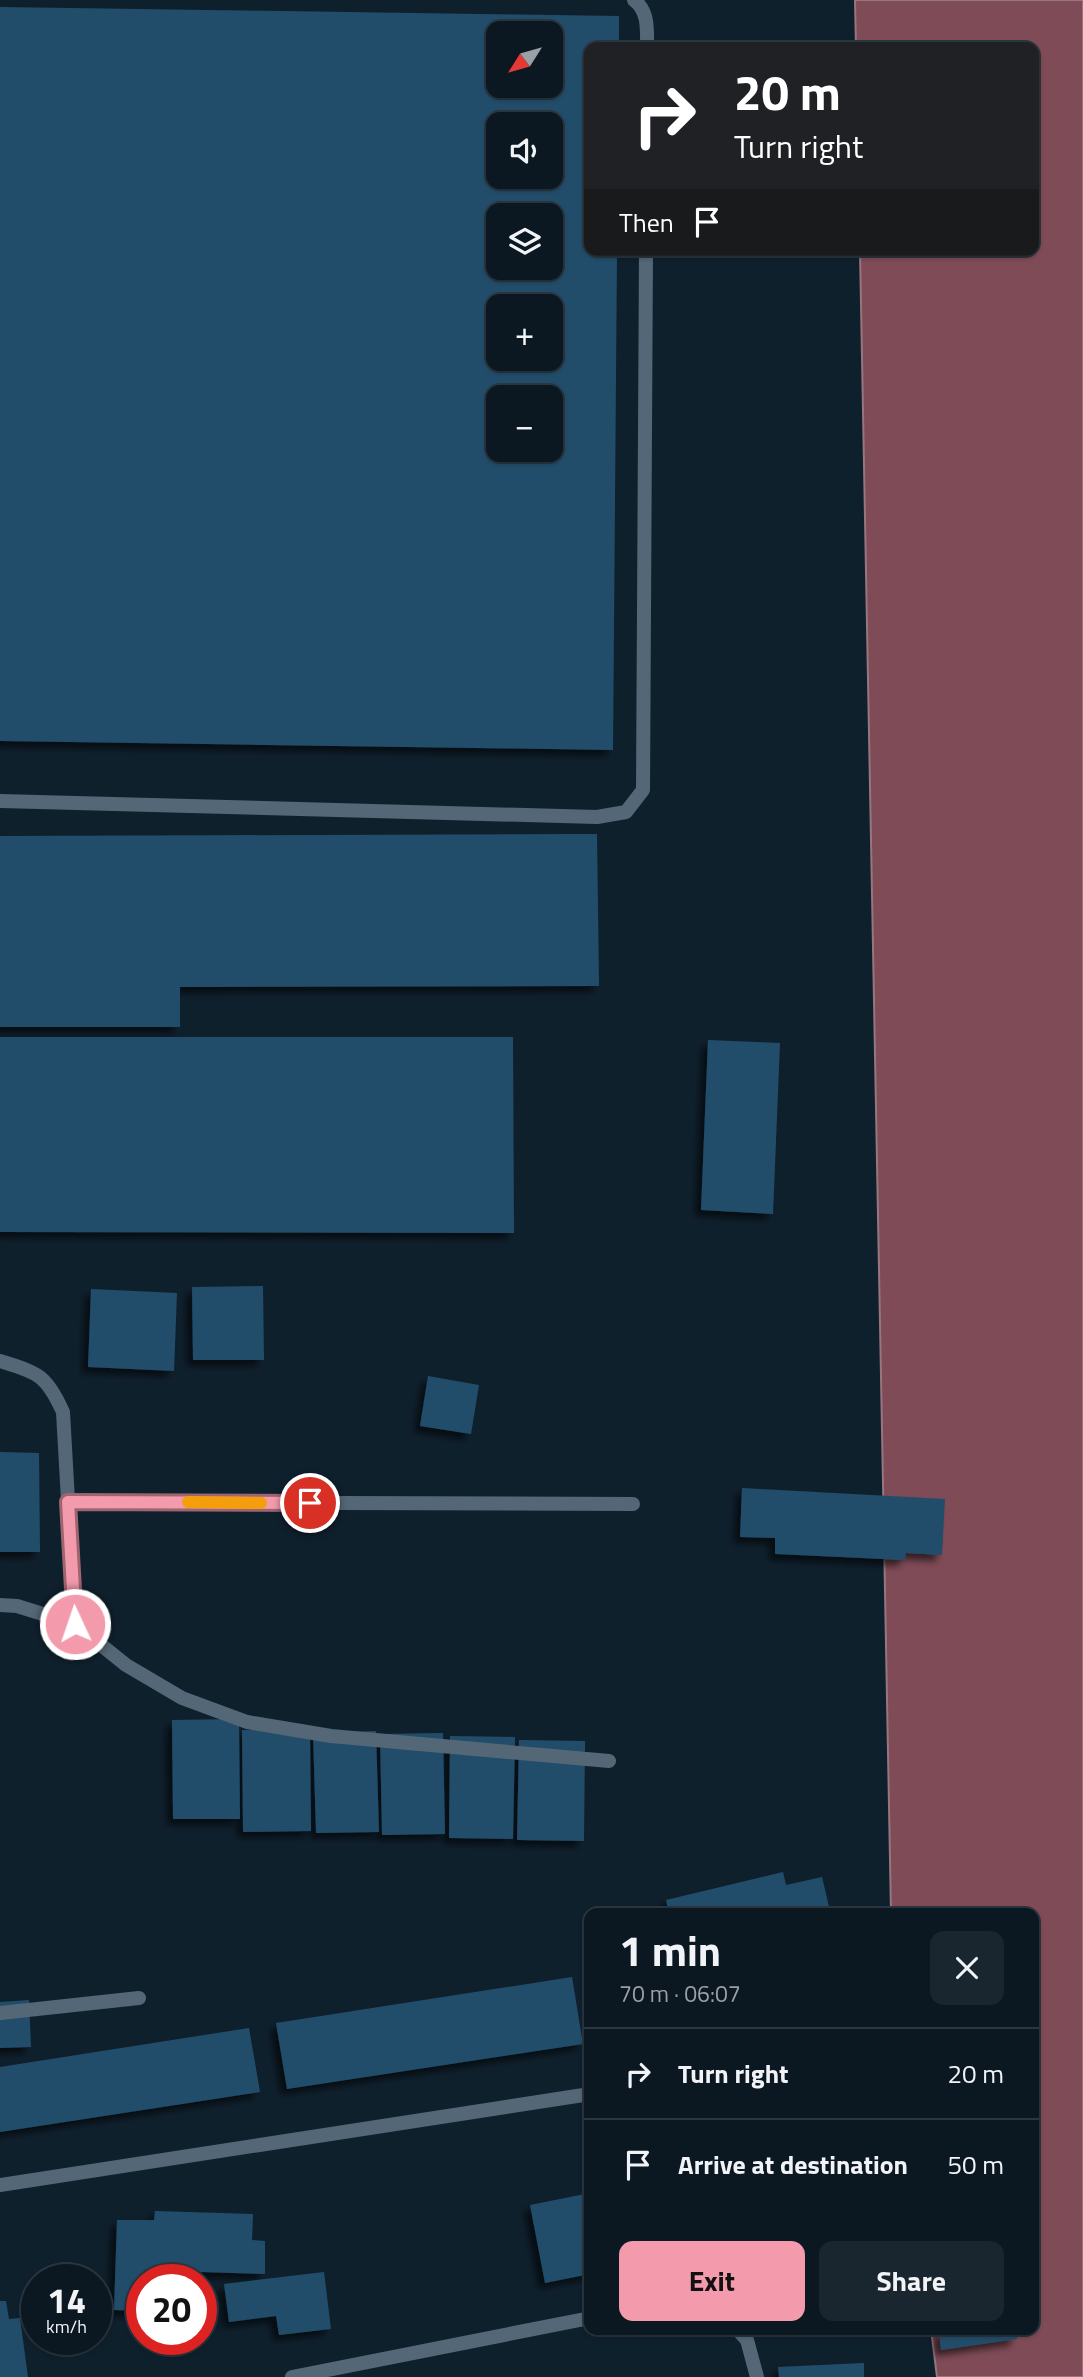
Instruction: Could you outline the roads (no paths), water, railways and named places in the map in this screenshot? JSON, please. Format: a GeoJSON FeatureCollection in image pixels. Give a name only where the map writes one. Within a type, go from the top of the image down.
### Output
{"type":"FeatureCollection","features":[{"type":"Feature","properties":{"kind":"lane"},"geometry":{"type":"LineString","coordinates":[[634,0],[639,3],[648,22],[647,42]]}},
{"type":"Feature","properties":{"kind":"lane"},"geometry":{"type":"LineString","coordinates":[[0,801],[597,817],[626,812],[643,790],[646,256]]}},
{"type":"Feature","properties":{"kind":"lane"},"geometry":{"type":"LineString","coordinates":[[0,1361],[32,1371],[52,1387],[63,1412],[75,1624]]}},
{"type":"Feature","properties":{"kind":"lane"},"geometry":{"type":"LineString","coordinates":[[68,1502],[633,1504]]}},
{"type":"Feature","properties":{"kind":"lane"},"geometry":{"type":"LineString","coordinates":[[0,1605],[17,1606],[75,1624],[126,1665],[182,1698],[247,1722],[331,1736],[609,1761]]}},
{"type":"Feature","properties":{"kind":"lane"},"geometry":{"type":"LineString","coordinates":[[0,2012],[139,1998]]}},
{"type":"Feature","properties":{"kind":"lane"},"geometry":{"type":"LineString","coordinates":[[0,2185],[584,2095]]}},
{"type":"Feature","properties":{"kind":"lane"},"geometry":{"type":"LineString","coordinates":[[292,2377],[584,2319]]}},
{"type":"Feature","properties":{"kind":"lane"},"geometry":{"type":"LineString","coordinates":[[745,2335],[757,2377]]}}]}
